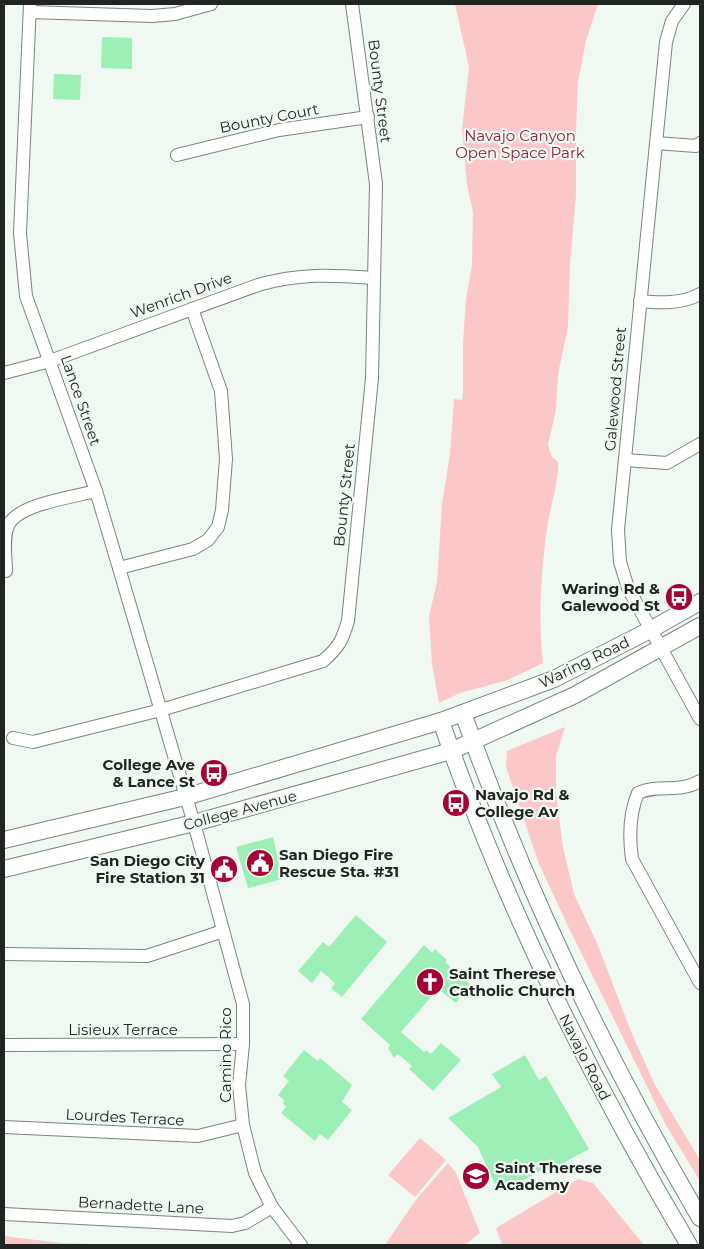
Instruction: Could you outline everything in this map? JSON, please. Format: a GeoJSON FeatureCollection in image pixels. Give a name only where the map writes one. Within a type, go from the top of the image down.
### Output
{"type":"FeatureCollection","features":[{"type":"Feature","properties":{"kind":"main road","name":"Waring Road"},"geometry":{"type":"LineString","coordinates":[[463,713],[554,679],[700,602]]}},
{"type":"Feature","properties":{"kind":"main road","name":"Waring Road"},"geometry":{"type":"LineString","coordinates":[[474,743],[575,695],[700,626]]}},
{"type":"Feature","properties":{"kind":"main road","name":"College Avenue"},"geometry":{"type":"LineString","coordinates":[[4,840],[186,797],[463,713]]}},
{"type":"Feature","properties":{"kind":"main road","name":"Navajo Road"},"geometry":{"type":"LineString","coordinates":[[463,713],[521,865],[602,1040],[651,1134],[700,1218]]}},
{"type":"Feature","properties":{"kind":"main road","name":"Navajo Road"},"geometry":{"type":"LineString","coordinates":[[441,721],[498,874],[580,1050],[629,1145],[689,1245]]}},
{"type":"Feature","properties":{"kind":"main road","name":"College Avenue"},"geometry":{"type":"LineString","coordinates":[[4,869],[194,823],[474,743]]}},
{"type":"Feature","properties":{"kind":"main road"},"geometry":{"type":"LineString","coordinates":[[694,1245],[700,1241]]}},
{"type":"Feature","properties":{"kind":"street"},"geometry":{"type":"LineString","coordinates":[[30,8],[152,16],[175,14],[211,4]]}},
{"type":"Feature","properties":{"kind":"street","name":"Bounty Street"},"geometry":{"type":"LineString","coordinates":[[13,738],[33,742],[161,710],[323,661],[337,649],[342,641],[348,621],[372,378],[376,184],[352,4]]}},
{"type":"Feature","properties":{"kind":"street","name":"Galewood Street"},"geometry":{"type":"LineString","coordinates":[[684,4],[672,21],[666,42],[618,530],[620,562],[628,588],[659,649],[700,720]]}},
{"type":"Feature","properties":{"kind":"street","name":"Lance Street"},"geometry":{"type":"LineString","coordinates":[[30,8],[20,233],[22,273],[26,296],[96,492],[186,797]]}},
{"type":"Feature","properties":{"kind":"street","name":"Bounty Court"},"geometry":{"type":"LineString","coordinates":[[177,155],[279,130],[368,118]]}},
{"type":"Feature","properties":{"kind":"street"},"geometry":{"type":"LineString","coordinates":[[656,143],[696,146],[700,143]]}},
{"type":"Feature","properties":{"kind":"street","name":"Wenrich Drive"},"geometry":{"type":"LineString","coordinates":[[4,373],[50,361],[258,285],[283,278],[314,274],[374,278]]}},
{"type":"Feature","properties":{"kind":"street"},"geometry":{"type":"LineString","coordinates":[[640,300],[662,303],[692,299],[700,294]]}},
{"type":"Feature","properties":{"kind":"street"},"geometry":{"type":"LineString","coordinates":[[119,568],[193,549],[208,540],[218,527],[222,510],[226,459],[221,391],[192,309]]}},
{"type":"Feature","properties":{"kind":"street"},"geometry":{"type":"LineString","coordinates":[[625,460],[667,463],[700,444]]}},
{"type":"Feature","properties":{"kind":"street"},"geometry":{"type":"LineString","coordinates":[[6,571],[7,532],[9,524],[21,511],[96,492]]}},
{"type":"Feature","properties":{"kind":"street"},"geometry":{"type":"LineString","coordinates":[[700,780],[692,785],[675,790],[650,787],[638,793],[632,807],[630,842],[632,860],[700,983]]}},
{"type":"Feature","properties":{"kind":"street","name":"Camino Rico"},"geometry":{"type":"LineString","coordinates":[[186,797],[243,1004],[243,1044],[239,1085],[243,1125],[255,1173],[272,1207],[301,1245]]}},
{"type":"Feature","properties":{"kind":"street"},"geometry":{"type":"LineString","coordinates":[[4,954],[147,956],[223,931]]}},
{"type":"Feature","properties":{"kind":"street","name":"Lisieux Terrace"},"geometry":{"type":"LineString","coordinates":[[4,1045],[243,1044]]}},
{"type":"Feature","properties":{"kind":"street","name":"Lourdes Terrace"},"geometry":{"type":"LineString","coordinates":[[4,1127],[198,1136],[243,1125]]}},
{"type":"Feature","properties":{"kind":"street","name":"Bernadette Lane"},"geometry":{"type":"LineString","coordinates":[[4,1214],[232,1226],[245,1224],[272,1207]]}},
{"type":"Feature","properties":{"kind":"green space","name":"Navajo Canyon Open Space Park"},"geometry":{"type":"Polygon","coordinates":[[[455,4],[598,4],[586,41],[578,82],[576,195],[570,264],[568,327],[558,374],[556,410],[548,445],[552,457],[558,462],[558,471],[543,561],[540,613],[543,663],[508,680],[460,693],[439,703],[432,664],[429,616],[437,582],[442,504],[450,454],[454,399],[462,400],[463,393],[463,343],[466,299],[472,265],[473,212],[467,185],[462,129],[469,67],[455,4]]]}},
{"type":"Feature","properties":{"kind":"green space"},"geometry":{"type":"Polygon","coordinates":[[[565,727],[556,756],[556,794],[563,847],[574,894],[597,943],[632,1034],[655,1085],[700,1160],[700,1181],[666,1125],[567,924],[539,864],[506,767],[507,751],[565,727]]]}},
{"type":"Feature","properties":{"kind":"green space"},"geometry":{"type":"Polygon","coordinates":[[[420,1138],[446,1160],[415,1197],[388,1175],[420,1138]]]}},
{"type":"Feature","properties":{"kind":"green space"},"geometry":{"type":"Polygon","coordinates":[[[448,1163],[456,1173],[480,1233],[465,1245],[385,1245],[415,1201],[448,1163]]]}},
{"type":"Feature","properties":{"kind":"green space"},"geometry":{"type":"Polygon","coordinates":[[[578,1179],[593,1183],[644,1245],[502,1245],[496,1228],[578,1179]]]}},
{"type":"Feature","properties":{"kind":"green space"},"geometry":{"type":"Polygon","coordinates":[[[4,1236],[61,1243],[128,1245],[4,1245],[4,1236]]]}},
{"type":"Feature","properties":{"kind":"building"},"geometry":{"type":"Polygon","coordinates":[[[102,37],[132,38],[132,69],[101,68],[102,37]]]}},
{"type":"Feature","properties":{"kind":"building"},"geometry":{"type":"Polygon","coordinates":[[[54,74],[81,75],[80,100],[53,99],[54,74]]]}},
{"type":"Feature","properties":{"kind":"building","name":"San Diego Fire Rescue Sta. #31"},"geometry":{"type":"Polygon","coordinates":[[[273,837],[282,879],[248,888],[236,847],[273,837]]]}},
{"type":"Feature","properties":{"kind":"building"},"geometry":{"type":"Polygon","coordinates":[[[356,915],[387,942],[342,997],[331,988],[335,983],[321,971],[312,983],[298,971],[323,942],[329,947],[356,915]]]}},
{"type":"Feature","properties":{"kind":"building"},"geometry":{"type":"Polygon","coordinates":[[[424,945],[432,953],[435,949],[447,960],[445,962],[471,985],[456,1003],[438,989],[401,1032],[424,1052],[426,1050],[431,1054],[441,1043],[461,1060],[433,1091],[409,1069],[412,1066],[398,1054],[394,1058],[388,1048],[390,1045],[361,1019],[424,945]]]}},
{"type":"Feature","properties":{"kind":"building"},"geometry":{"type":"Polygon","coordinates":[[[304,1050],[318,1061],[320,1058],[352,1085],[342,1102],[352,1110],[328,1140],[320,1134],[315,1141],[281,1113],[286,1107],[283,1104],[284,1100],[278,1095],[289,1081],[283,1076],[304,1050]]]}},
{"type":"Feature","properties":{"kind":"building"},"geometry":{"type":"Polygon","coordinates":[[[525,1055],[539,1080],[546,1076],[589,1149],[552,1169],[550,1165],[510,1188],[507,1183],[497,1189],[478,1147],[448,1118],[501,1087],[492,1074],[525,1055]]]}},
{"type":"Feature","properties":{"kind":"place","name":"Waring Rd & Galewood St"},"geometry":{"type":"Point","coordinates":[679,597]}},
{"type":"Feature","properties":{"kind":"place","name":"College Ave & Lance St"},"geometry":{"type":"Point","coordinates":[214,773]}},
{"type":"Feature","properties":{"kind":"place","name":"Navajo Rd & College Av"},"geometry":{"type":"Point","coordinates":[456,803]}},
{"type":"Feature","properties":{"kind":"place","name":"San Diego Fire Rescue Sta. #31"},"geometry":{"type":"Point","coordinates":[260,863]}},
{"type":"Feature","properties":{"kind":"place","name":"San Diego City Fire Station 31"},"geometry":{"type":"Point","coordinates":[224,869]}},
{"type":"Feature","properties":{"kind":"place","name":"Saint Therese Catholic Church"},"geometry":{"type":"Point","coordinates":[430,982]}},
{"type":"Feature","properties":{"kind":"place","name":"Saint Therese Academy"},"geometry":{"type":"Point","coordinates":[476,1176]}}]}
